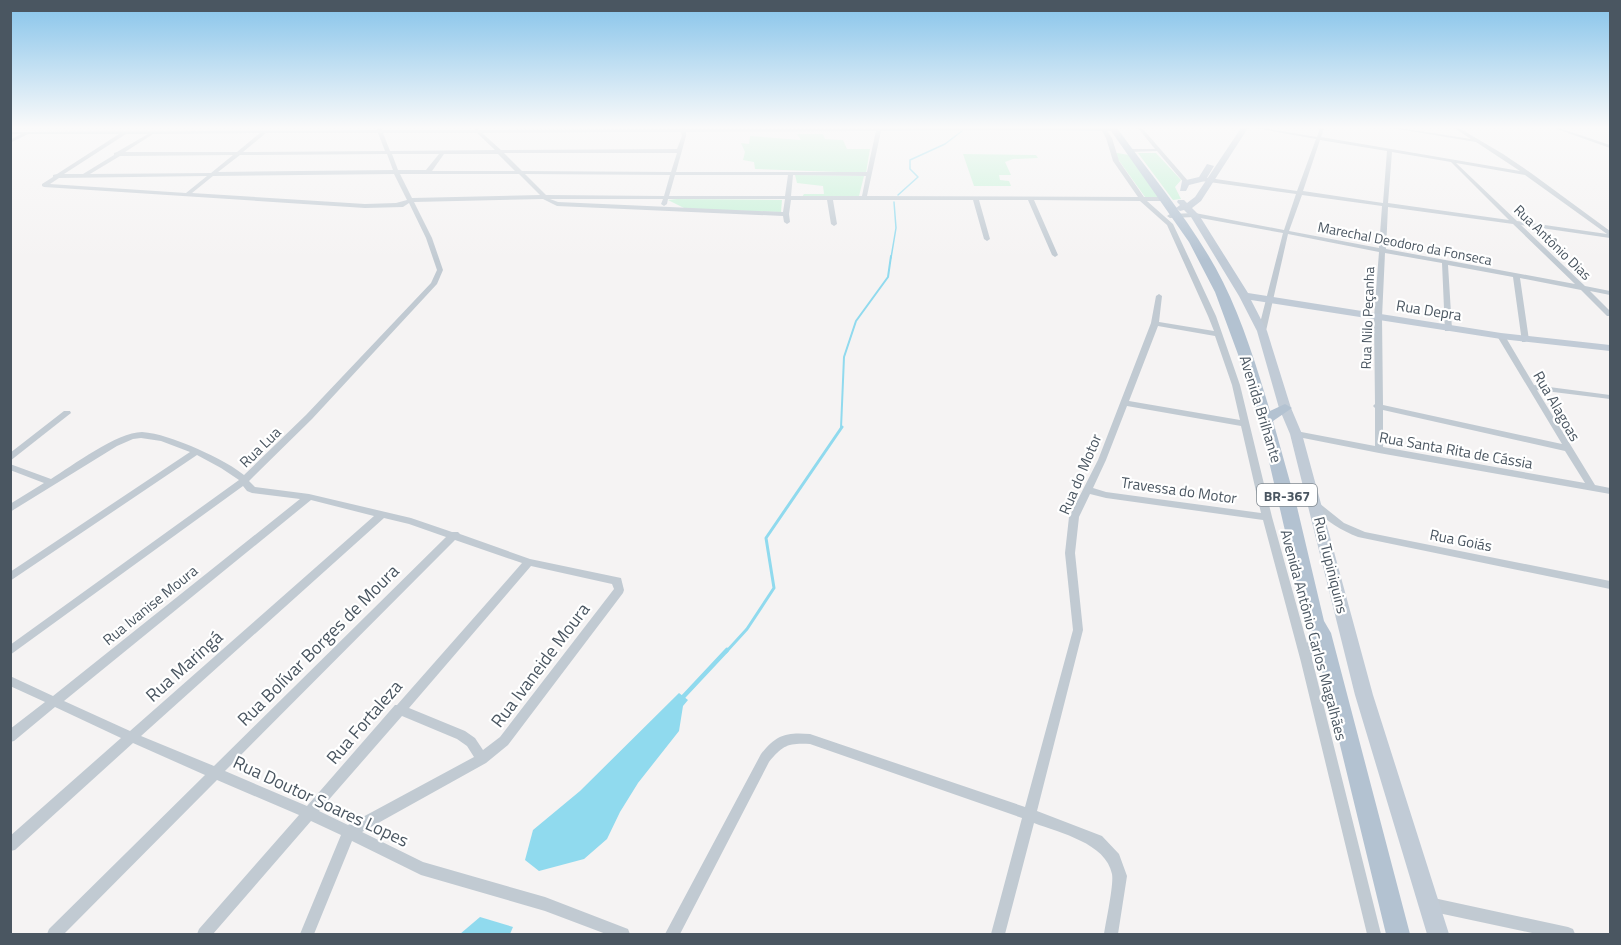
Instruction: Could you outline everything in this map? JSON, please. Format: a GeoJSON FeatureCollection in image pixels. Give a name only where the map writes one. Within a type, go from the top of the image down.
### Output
{"type":"FeatureCollection","features":[{"type":"Feature","properties":{"kind":"main road","name":"Avenida Brilhante"},"geometry":{"type":"LineString","coordinates":[[1148,172],[1176,208],[1217,283],[1266,419],[1292,515],[1315,622],[1322,633],[1398,934]]}},
{"type":"Feature","properties":{"kind":"main road"},"geometry":{"type":"LineString","coordinates":[[1266,419],[1285,408]]}},
{"type":"Feature","properties":{"kind":"street"},"geometry":{"type":"LineString","coordinates":[[61,172],[44,185],[365,206],[547,199],[573,206],[786,214]]}},
{"type":"Feature","properties":{"kind":"street"},"geometry":{"type":"LineString","coordinates":[[64,187],[88,172]]}},
{"type":"Feature","properties":{"kind":"street"},"geometry":{"type":"LineString","coordinates":[[186,195],[215,172]]}},
{"type":"Feature","properties":{"kind":"street","name":"Avenida Antônio Carlos Magalhães"},"geometry":{"type":"LineString","coordinates":[[1124,172],[1142,199],[1176,208],[1170,224],[1188,260],[1236,385],[1267,517],[1307,662],[1374,934]]}},
{"type":"Feature","properties":{"kind":"street"},"geometry":{"type":"LineString","coordinates":[[1175,172],[1186,185],[1184,199],[1176,208]]}},
{"type":"Feature","properties":{"kind":"street"},"geometry":{"type":"LineString","coordinates":[[1176,208],[1204,184],[1211,172]]}},
{"type":"Feature","properties":{"kind":"street","name":"Rua Tupiniquins"},"geometry":{"type":"LineString","coordinates":[[1305,172],[1268,299],[1262,331],[1285,408],[1296,434],[1365,695],[1438,934]]}},
{"type":"Feature","properties":{"kind":"street","name":"Rua Nilo Peçanha"},"geometry":{"type":"LineString","coordinates":[[1379,450],[1378,317],[1387,172]]}},
{"type":"Feature","properties":{"kind":"street","name":"Rua Antônio Dias"},"geometry":{"type":"LineString","coordinates":[[1463,172],[1611,314]]}},
{"type":"Feature","properties":{"kind":"street"},"geometry":{"type":"LineString","coordinates":[[1517,172],[1529,174]]}},
{"type":"Feature","properties":{"kind":"street"},"geometry":{"type":"LineString","coordinates":[[1526,172],[1611,235]]}},
{"type":"Feature","properties":{"kind":"street"},"geometry":{"type":"LineString","coordinates":[[55,176],[410,173],[869,174],[864,198]]}},
{"type":"Feature","properties":{"kind":"street"},"geometry":{"type":"LineString","coordinates":[[523,173],[547,199]]}},
{"type":"Feature","properties":{"kind":"street"},"geometry":{"type":"LineString","coordinates":[[663,209],[674,173]]}},
{"type":"Feature","properties":{"kind":"street"},"geometry":{"type":"LineString","coordinates":[[787,222],[787,199],[791,173]]}},
{"type":"Feature","properties":{"kind":"street","name":"Rua Lua"},"geometry":{"type":"LineString","coordinates":[[10,651],[245,480],[309,417],[434,284],[440,270],[429,238],[398,174]]}},
{"type":"Feature","properties":{"kind":"street"},"geometry":{"type":"LineString","coordinates":[[1186,185],[1204,184],[1298,192],[1517,224],[1611,235]]}},
{"type":"Feature","properties":{"kind":"street"},"geometry":{"type":"LineString","coordinates":[[1186,185],[1204,184]]}},
{"type":"Feature","properties":{"kind":"street","name":"Marechal Deodoro da Fonseca"},"geometry":{"type":"LineString","coordinates":[[547,199],[1142,199],[1286,232],[1611,293]]}},
{"type":"Feature","properties":{"kind":"street"},"geometry":{"type":"LineString","coordinates":[[830,199],[834,224]]}},
{"type":"Feature","properties":{"kind":"street"},"geometry":{"type":"LineString","coordinates":[[976,200],[987,239]]}},
{"type":"Feature","properties":{"kind":"street"},"geometry":{"type":"LineString","coordinates":[[1031,200],[1056,255]]}},
{"type":"Feature","properties":{"kind":"street"},"geometry":{"type":"LineString","coordinates":[[1176,208],[1244,296],[1262,331]]}},
{"type":"Feature","properties":{"kind":"street"},"geometry":{"type":"LineString","coordinates":[[1445,263],[1448,328]]}},
{"type":"Feature","properties":{"kind":"street"},"geometry":{"type":"LineString","coordinates":[[1516,276],[1525,339]]}},
{"type":"Feature","properties":{"kind":"street","name":"Rua do Motor"},"geometry":{"type":"LineString","coordinates":[[1030,815],[1078,630],[1072,588],[1070,538],[1074,517],[1088,490],[1155,323],[1159,296]]}},
{"type":"Feature","properties":{"kind":"street","name":"Rua Depra"},"geometry":{"type":"LineString","coordinates":[[1244,296],[1501,336],[1611,348]]}},
{"type":"Feature","properties":{"kind":"street"},"geometry":{"type":"LineString","coordinates":[[1155,323],[1217,334]]}},
{"type":"Feature","properties":{"kind":"street","name":"Rua Alagoas"},"geometry":{"type":"LineString","coordinates":[[1501,336],[1592,488]]}},
{"type":"Feature","properties":{"kind":"street"},"geometry":{"type":"LineString","coordinates":[[1531,387],[1611,397]]}},
{"type":"Feature","properties":{"kind":"street"},"geometry":{"type":"LineString","coordinates":[[1124,403],[1246,424]]}},
{"type":"Feature","properties":{"kind":"street"},"geometry":{"type":"LineString","coordinates":[[1377,406],[1566,448]]}},
{"type":"Feature","properties":{"kind":"street"},"geometry":{"type":"LineString","coordinates":[[10,459],[67,413]]}},
{"type":"Feature","properties":{"kind":"street","name":"Rua Santa Rita de Cássia"},"geometry":{"type":"LineString","coordinates":[[1296,434],[1611,492]]}},
{"type":"Feature","properties":{"kind":"street"},"geometry":{"type":"LineString","coordinates":[[10,509],[114,444],[131,436],[149,435],[212,459],[245,480],[247,486],[252,490],[309,497],[382,514],[455,534],[529,562]]}},
{"type":"Feature","properties":{"kind":"street"},"geometry":{"type":"LineString","coordinates":[[10,577],[196,452]]}},
{"type":"Feature","properties":{"kind":"street"},"geometry":{"type":"LineString","coordinates":[[10,467],[52,483]]}},
{"type":"Feature","properties":{"kind":"street","name":"Travessa do Motor"},"geometry":{"type":"LineString","coordinates":[[1088,490],[1106,495],[1267,517]]}},
{"type":"Feature","properties":{"kind":"street","name":"Rua Ivanise Moura"},"geometry":{"type":"LineString","coordinates":[[10,737],[309,497]]}},
{"type":"Feature","properties":{"kind":"street","name":"Rua Goiás"},"geometry":{"type":"LineString","coordinates":[[1315,505],[1335,524],[1348,531],[1370,537],[1611,585]]}},
{"type":"Feature","properties":{"kind":"street","name":"Rua Maringá"},"geometry":{"type":"LineString","coordinates":[[10,845],[382,514]]}},
{"type":"Feature","properties":{"kind":"street","name":"Rua Bolívar Borges de Moura"},"geometry":{"type":"LineString","coordinates":[[54,934],[455,534]]}},
{"type":"Feature","properties":{"kind":"street","name":"Rua Ivaneide Moura"},"geometry":{"type":"LineString","coordinates":[[349,832],[482,759],[504,741],[516,729],[620,590],[617,581],[529,562]]}},
{"type":"Feature","properties":{"kind":"street","name":"Rua Fortaleza"},"geometry":{"type":"LineString","coordinates":[[204,934],[529,562]]}},
{"type":"Feature","properties":{"kind":"street"},"geometry":{"type":"LineString","coordinates":[[1307,662],[1306,652],[1322,633]]}},
{"type":"Feature","properties":{"kind":"street","name":"Rua Doutor Soares Lopes"},"geometry":{"type":"LineString","coordinates":[[10,681],[131,737],[309,813],[421,868],[554,907],[623,934]]}},
{"type":"Feature","properties":{"kind":"street"},"geometry":{"type":"LineString","coordinates":[[399,709],[461,735],[471,742],[482,759]]}},
{"type":"Feature","properties":{"kind":"street"},"geometry":{"type":"LineString","coordinates":[[672,934],[765,758],[780,740],[789,738],[810,740],[1030,815],[1098,841],[1114,859],[1120,882],[1112,934]]}},
{"type":"Feature","properties":{"kind":"street"},"geometry":{"type":"LineString","coordinates":[[998,934],[1030,815]]}},
{"type":"Feature","properties":{"kind":"street"},"geometry":{"type":"LineString","coordinates":[[307,934],[349,832]]}},
{"type":"Feature","properties":{"kind":"street"},"geometry":{"type":"LineString","coordinates":[[1427,904],[1568,934]]}},
{"type":"Feature","properties":{"kind":"green space"},"geometry":{"type":"Polygon","coordinates":[[[969,172],[1010,172],[1011,175],[999,175],[1000,180],[1009,181],[1011,186],[974,186],[969,172]]]}},
{"type":"Feature","properties":{"kind":"green space"},"geometry":{"type":"Polygon","coordinates":[[[1127,172],[1141,172],[1159,197],[1145,197],[1127,172]]]}},
{"type":"Feature","properties":{"kind":"green space"},"geometry":{"type":"Polygon","coordinates":[[[1152,172],[1174,172],[1181,180],[1175,187],[1181,199],[1173,200],[1152,172]]]}},
{"type":"Feature","properties":{"kind":"green space"},"geometry":{"type":"Polygon","coordinates":[[[795,175],[864,176],[859,196],[802,197],[804,194],[824,194],[823,186],[797,183],[795,175]]]}},
{"type":"Feature","properties":{"kind":"green space"},"geometry":{"type":"Polygon","coordinates":[[[668,200],[782,200],[781,212],[686,209],[668,200]]]}},
{"type":"Feature","properties":{"kind":"water"},"geometry":{"type":"Polygon","coordinates":[[[679,693],[688,700],[683,706],[679,731],[638,783],[607,839],[584,859],[539,871],[525,860],[533,830],[580,791],[679,693]]]}},
{"type":"Feature","properties":{"kind":"water"},"geometry":{"type":"Polygon","coordinates":[[[480,917],[513,927],[510,934],[460,934],[480,917]]]}},
{"type":"Feature","properties":{"kind":"waterway"},"geometry":{"type":"LineString","coordinates":[[898,195],[918,177],[913,172]]}},
{"type":"Feature","properties":{"kind":"waterway"},"geometry":{"type":"LineString","coordinates":[[891,258],[896,228],[894,202]]}},
{"type":"Feature","properties":{"kind":"waterway"},"geometry":{"type":"LineString","coordinates":[[841,428],[844,357],[856,321],[888,277],[891,256]]}},
{"type":"Feature","properties":{"kind":"waterway"},"geometry":{"type":"LineString","coordinates":[[726,652],[747,629],[774,588],[766,538],[842,427]]}},
{"type":"Feature","properties":{"kind":"waterway"},"geometry":{"type":"LineString","coordinates":[[683,697],[727,650]]}}]}
